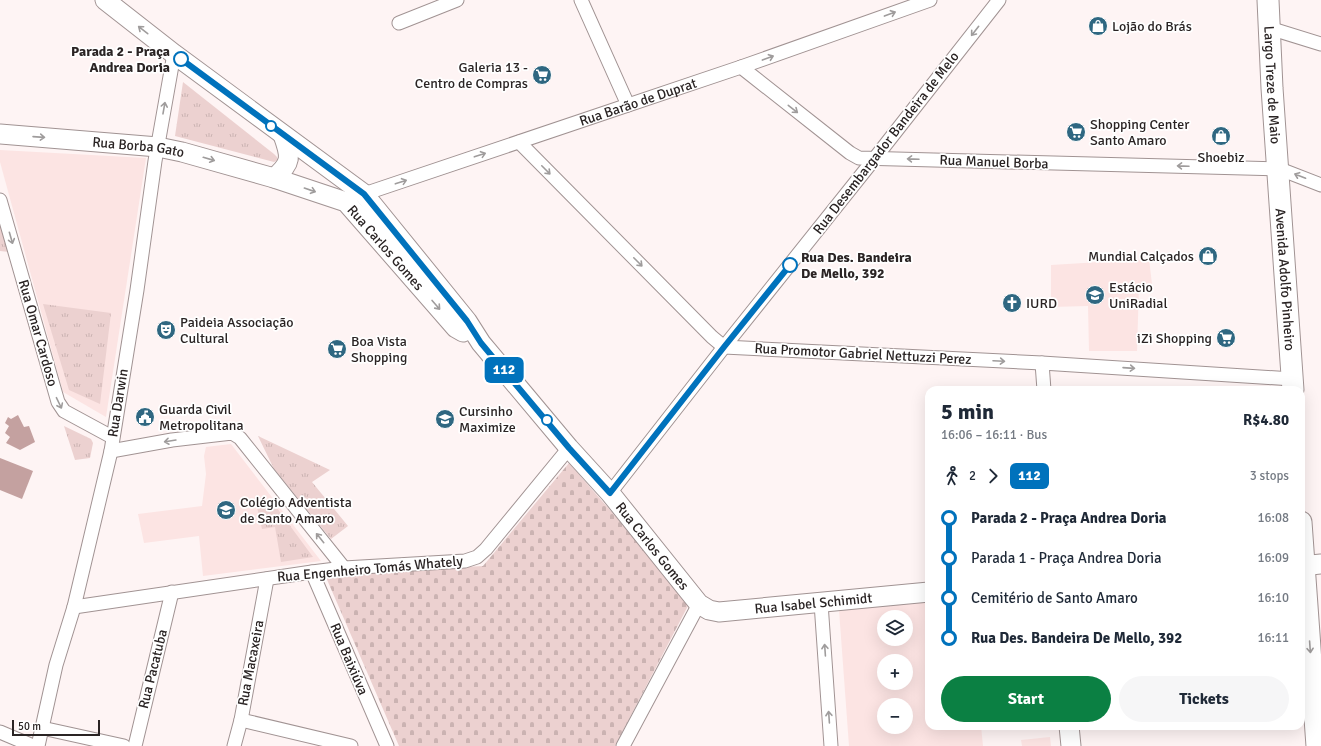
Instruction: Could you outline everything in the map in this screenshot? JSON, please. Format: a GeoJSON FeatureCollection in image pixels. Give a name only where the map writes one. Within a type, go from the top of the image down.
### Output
{"type":"FeatureCollection","features":[{"type":"Feature","properties":{"kind":"main road","name":"Largo Treze de Maio"},"geometry":{"type":"LineString","coordinates":[[1268,0],[1278,169]]}},
{"type":"Feature","properties":{"kind":"main road","name":"Avenida Adolfo Pinheiro"},"geometry":{"type":"LineString","coordinates":[[1278,169],[1292,385]]}},
{"type":"Feature","properties":{"kind":"main road"},"geometry":{"type":"LineString","coordinates":[[1305,544],[1309,566],[1316,746]]}},
{"type":"Feature","properties":{"kind":"street","name":"Rua Carlos Gomes"},"geometry":{"type":"LineString","coordinates":[[105,0],[174,54],[364,194],[467,321],[481,343],[569,448],[610,493],[699,604]]}},
{"type":"Feature","properties":{"kind":"street"},"geometry":{"type":"LineString","coordinates":[[399,23],[457,0]]}},
{"type":"Feature","properties":{"kind":"street","name":"Rua Barão de Duprat"},"geometry":{"type":"LineString","coordinates":[[346,202],[364,194],[741,67],[930,0]]}},
{"type":"Feature","properties":{"kind":"street","name":"Rua Desembargador Bandeira de Melo"},"geometry":{"type":"LineString","coordinates":[[610,493],[999,0]]}},
{"type":"Feature","properties":{"kind":"street"},"geometry":{"type":"LineString","coordinates":[[583,2],[628,105]]}},
{"type":"Feature","properties":{"kind":"street"},"geometry":{"type":"LineString","coordinates":[[1269,28],[1321,44]]}},
{"type":"Feature","properties":{"kind":"street","name":"Rua Darwin"},"geometry":{"type":"LineString","coordinates":[[38,746],[56,665],[74,606],[111,451],[158,147],[174,54]]}},
{"type":"Feature","properties":{"kind":"street","name":"Rua Manuel Borba"},"geometry":{"type":"LineString","coordinates":[[741,67],[850,153],[859,158],[1278,169],[1285,170],[1321,185]]}},
{"type":"Feature","properties":{"kind":"street","name":"Rua Borba Gato"},"geometry":{"type":"LineString","coordinates":[[0,134],[158,147],[182,152],[274,178]]}},
{"type":"Feature","properties":{"kind":"street"},"geometry":{"type":"LineString","coordinates":[[274,178],[284,170],[288,160],[288,150],[284,136]]}},
{"type":"Feature","properties":{"kind":"street"},"geometry":{"type":"LineString","coordinates":[[519,142],[712,337],[724,347]]}},
{"type":"Feature","properties":{"kind":"street","name":"Rua Carlos Gomes"},"geometry":{"type":"LineString","coordinates":[[274,178],[346,202],[456,328],[481,343]]}},
{"type":"Feature","properties":{"kind":"street","name":"Rua Omar Cardoso"},"geometry":{"type":"LineString","coordinates":[[0,200],[58,402],[64,411],[112,437]]}},
{"type":"Feature","properties":{"kind":"street","name":"Rua Promotor Gabriel Nettuzzi Perez"},"geometry":{"type":"LineString","coordinates":[[724,347],[1042,363],[1292,385]]}},
{"type":"Feature","properties":{"kind":"street"},"geometry":{"type":"LineString","coordinates":[[1042,363],[1044,386]]}},
{"type":"Feature","properties":{"kind":"street"},"geometry":{"type":"LineString","coordinates":[[111,451],[172,440],[232,433],[240,438],[344,568]]}},
{"type":"Feature","properties":{"kind":"street","name":"Rua Engenheiro Tomás Whately"},"geometry":{"type":"LineString","coordinates":[[74,606],[344,568],[465,562],[477,557],[486,549],[569,448]]}},
{"type":"Feature","properties":{"kind":"street","name":"Rua Baixiúva"},"geometry":{"type":"LineString","coordinates":[[312,572],[387,746]]}},
{"type":"Feature","properties":{"kind":"street","name":"Rua Macaxeira"},"geometry":{"type":"LineString","coordinates":[[234,746],[241,720],[267,579]]}},
{"type":"Feature","properties":{"kind":"street","name":"Rua Pacatuba"},"geometry":{"type":"LineString","coordinates":[[135,746],[172,592]]}},
{"type":"Feature","properties":{"kind":"street","name":"Rua Isabel Schimidt"},"geometry":{"type":"LineString","coordinates":[[699,604],[709,610],[718,612],[925,592]]}},
{"type":"Feature","properties":{"kind":"street"},"geometry":{"type":"LineString","coordinates":[[821,603],[831,746]]}},
{"type":"Feature","properties":{"kind":"street"},"geometry":{"type":"LineString","coordinates":[[623,746],[699,604]]}},
{"type":"Feature","properties":{"kind":"street"},"geometry":{"type":"LineString","coordinates":[[241,720],[351,746]]}},
{"type":"Feature","properties":{"kind":"street"},"geometry":{"type":"LineString","coordinates":[[42,728],[124,746]]}},
{"type":"Feature","properties":{"kind":"street"},"geometry":{"type":"LineString","coordinates":[[1069,730],[1071,746]]}},
{"type":"Feature","properties":{"kind":"street"},"geometry":{"type":"LineString","coordinates":[[0,732],[34,746]]}},
{"type":"Feature","properties":{"kind":"shaded area"},"geometry":{"type":"Polygon","coordinates":[[[0,150],[146,158],[106,417],[63,392],[0,162],[0,150]]]}},
{"type":"Feature","properties":{"kind":"shaded area","name":"Estácio UniRadial"},"geometry":{"type":"Polygon","coordinates":[[[1149,259],[1152,284],[1139,285],[1137,351],[1089,351],[1088,306],[1051,307],[1051,265],[1149,259]]]}},
{"type":"Feature","properties":{"kind":"shaded area"},"geometry":{"type":"Polygon","coordinates":[[[18,415],[24,427],[29,426],[35,442],[20,450],[6,443],[10,437],[5,433],[9,426],[5,423],[8,417],[11,419],[18,415]]]}},
{"type":"Feature","properties":{"kind":"shaded area","name":"Colégio Adventista de Santo Amaro"},"geometry":{"type":"Polygon","coordinates":[[[231,444],[321,561],[203,576],[199,536],[144,543],[138,514],[202,506],[206,474],[204,456],[206,447],[231,444]]]}},
{"type":"Feature","properties":{"kind":"shaded area"},"geometry":{"type":"Polygon","coordinates":[[[0,458],[33,471],[22,499],[0,490],[0,458]]]}},
{"type":"Feature","properties":{"kind":"shaded area"},"geometry":{"type":"Polygon","coordinates":[[[925,601],[925,730],[981,730],[983,746],[849,746],[839,610],[925,601]]]}},
{"type":"Feature","properties":{"kind":"shaded area"},"geometry":{"type":"Polygon","coordinates":[[[1050,737],[1051,746],[1022,746],[1021,740],[1050,737]]]}},
{"type":"Feature","properties":{"kind":"green space"},"geometry":{"type":"Polygon","coordinates":[[[183,82],[274,154],[278,160],[274,162],[175,136],[183,82]]]}},
{"type":"Feature","properties":{"kind":"green space"},"geometry":{"type":"Polygon","coordinates":[[[0,222],[9,252],[0,251],[0,222]]]}},
{"type":"Feature","properties":{"kind":"green space"},"geometry":{"type":"Polygon","coordinates":[[[43,304],[111,313],[100,404],[69,390],[43,304]]]}},
{"type":"Feature","properties":{"kind":"green space"},"geometry":{"type":"Polygon","coordinates":[[[64,426],[91,439],[93,443],[90,458],[75,460],[64,426]]]}},
{"type":"Feature","properties":{"kind":"green space"},"geometry":{"type":"Polygon","coordinates":[[[258,436],[330,470],[312,482],[348,526],[331,539],[274,469],[258,436]]]}},
{"type":"Feature","properties":{"kind":"green space"},"geometry":{"type":"Polygon","coordinates":[[[569,463],[690,602],[615,746],[399,746],[325,575],[483,566],[569,463]]]}},
{"type":"Feature","properties":{"kind":"green space"},"geometry":{"type":"Polygon","coordinates":[[[274,504],[313,557],[281,562],[275,527],[262,529],[257,507],[274,504]]]}},
{"type":"Feature","properties":{"kind":"bus line","name":"112"},"geometry":{"type":"LineString","coordinates":[[181,59],[364,194],[467,321],[481,343],[569,448],[610,493],[790,265]]}},
{"type":"Feature","properties":{"kind":"place","name":"Lojão do Brás"},"geometry":{"type":"Point","coordinates":[1098,26]}},
{"type":"Feature","properties":{"kind":"place","name":"Parada 2 - Praça Andrea Doria"},"geometry":{"type":"Point","coordinates":[181,59]}},
{"type":"Feature","properties":{"kind":"place","name":"Galeria 13 - Centro de Compras"},"geometry":{"type":"Point","coordinates":[542,75]}},
{"type":"Feature","properties":{"kind":"place","name":"Shopping Center Santo Amaro"},"geometry":{"type":"Point","coordinates":[1076,132]}},
{"type":"Feature","properties":{"kind":"place","name":"Shoebiz"},"geometry":{"type":"Point","coordinates":[1221,136]}},
{"type":"Feature","properties":{"kind":"place","name":"Mundial Calçados"},"geometry":{"type":"Point","coordinates":[1208,256]}},
{"type":"Feature","properties":{"kind":"place","name":"Rua Des. Bandeira De Mello, 392"},"geometry":{"type":"Point","coordinates":[790,265]}},
{"type":"Feature","properties":{"kind":"place","name":"Estácio UniRadial"},"geometry":{"type":"Point","coordinates":[1095,295]}},
{"type":"Feature","properties":{"kind":"place","name":"IURD"},"geometry":{"type":"Point","coordinates":[1012,303]}},
{"type":"Feature","properties":{"kind":"place","name":"Paideia Associação Cultural"},"geometry":{"type":"Point","coordinates":[166,330]}},
{"type":"Feature","properties":{"kind":"place","name":"iZi Shopping"},"geometry":{"type":"Point","coordinates":[1226,338]}},
{"type":"Feature","properties":{"kind":"place","name":"Boa Vista Shopping"},"geometry":{"type":"Point","coordinates":[337,349]}},
{"type":"Feature","properties":{"kind":"place","name":"Guarda Civil Metropolitana"},"geometry":{"type":"Point","coordinates":[145,417]}},
{"type":"Feature","properties":{"kind":"place","name":"Cursinho Maximize"},"geometry":{"type":"Point","coordinates":[445,419]}},
{"type":"Feature","properties":{"kind":"place","name":"Colégio Adventista de Santo Amaro"},"geometry":{"type":"Point","coordinates":[226,510]}}]}
